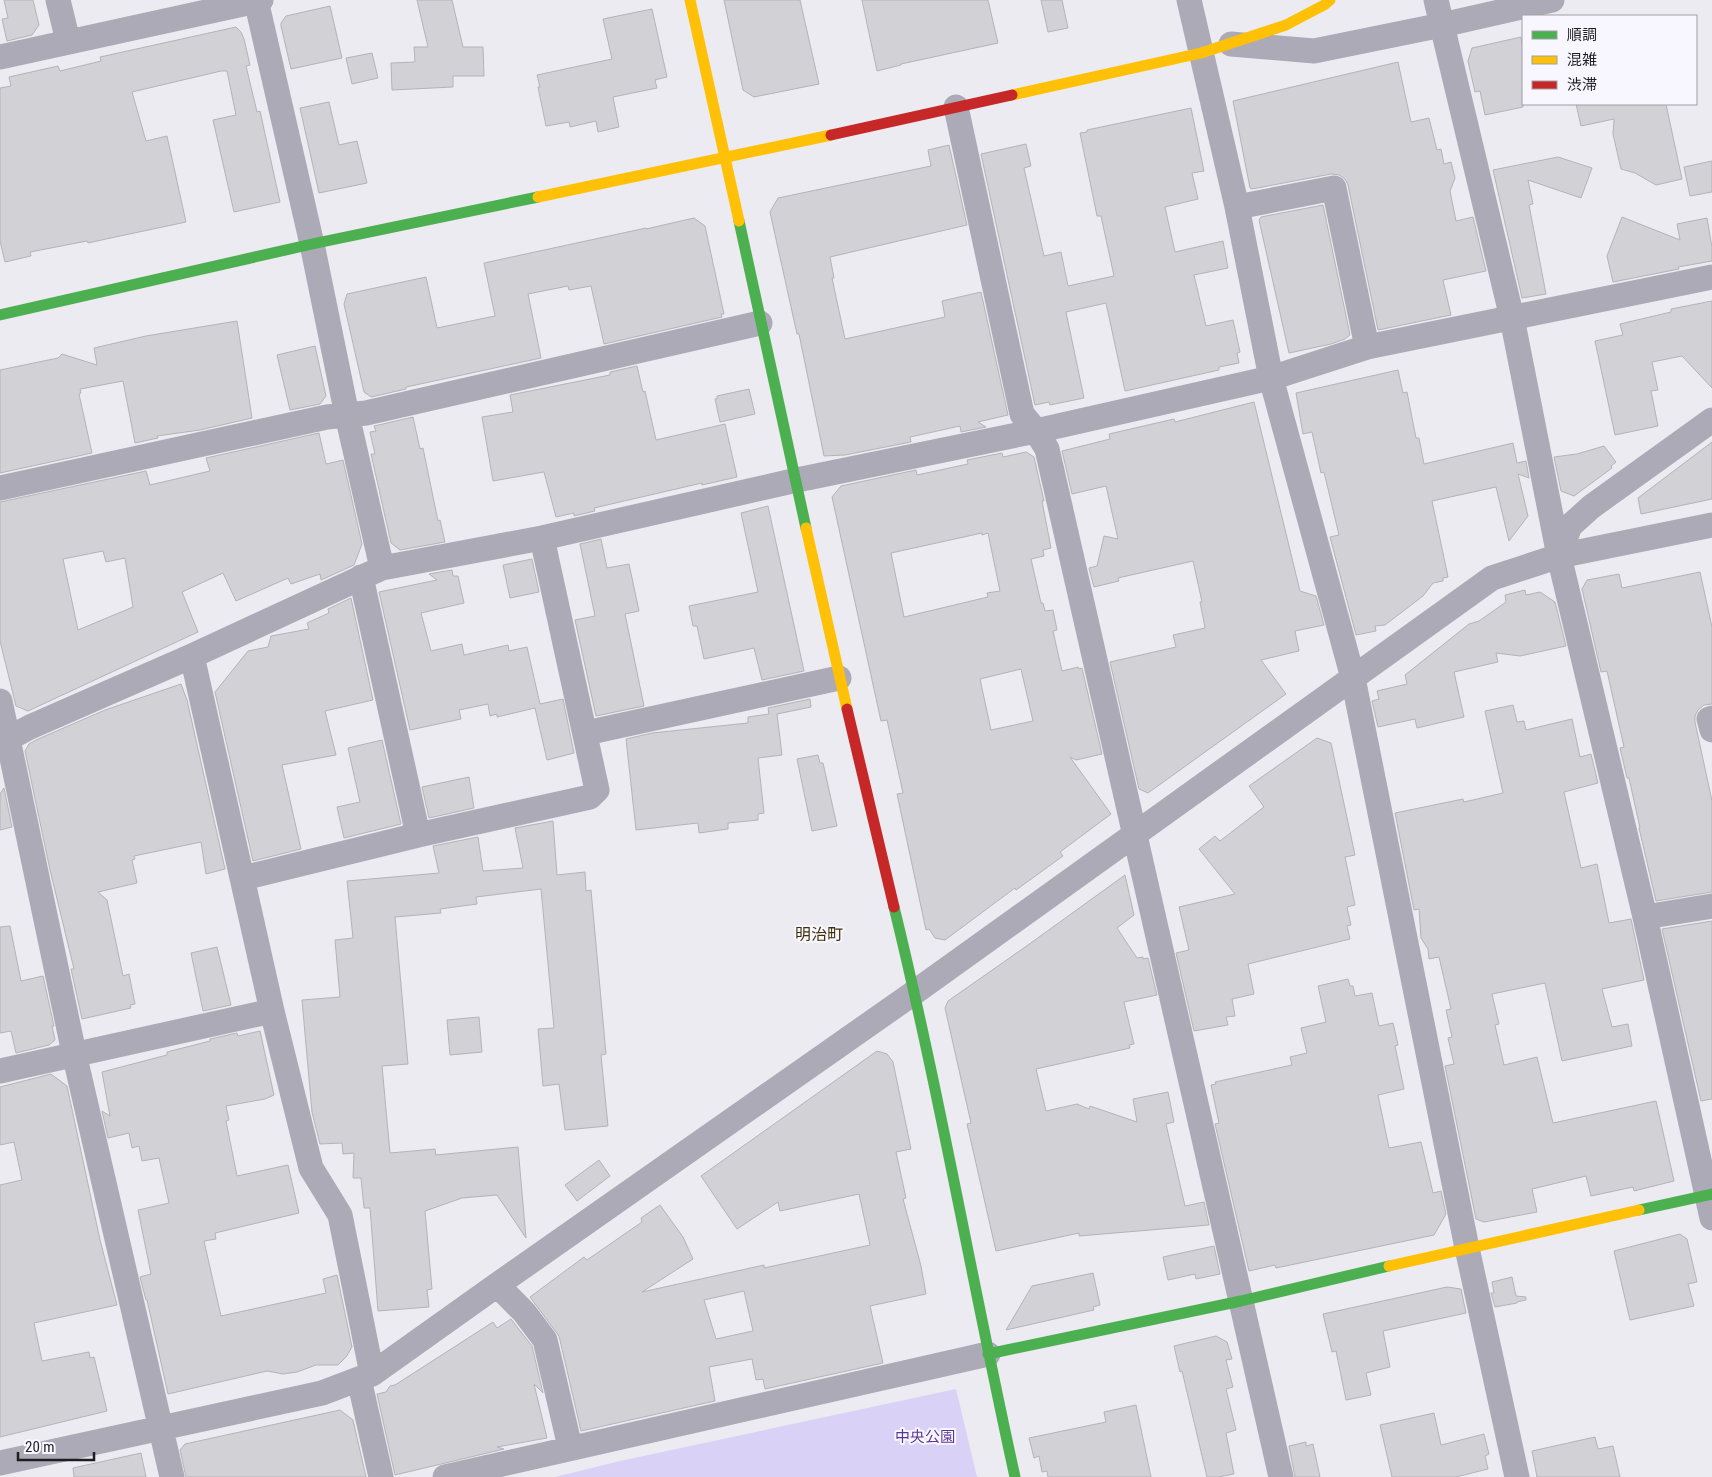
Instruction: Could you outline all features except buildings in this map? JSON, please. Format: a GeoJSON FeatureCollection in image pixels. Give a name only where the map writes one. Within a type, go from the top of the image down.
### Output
{"type":"FeatureCollection","features":[{"type":"Feature","properties":{"kind":"street"},"geometry":{"type":"LineString","coordinates":[[58,0],[68,41]]}},
{"type":"Feature","properties":{"kind":"street"},"geometry":{"type":"LineString","coordinates":[[0,57],[258,0],[312,244],[347,415],[372,573],[418,835]]}},
{"type":"Feature","properties":{"kind":"street"},"geometry":{"type":"LineString","coordinates":[[690,0],[839,678],[915,992],[988,1354],[1015,1477]]}},
{"type":"Feature","properties":{"kind":"street"},"geometry":{"type":"LineString","coordinates":[[1189,0],[1236,208],[1271,378],[1353,678],[1467,1248],[1517,1477]]}},
{"type":"Feature","properties":{"kind":"street"},"geometry":{"type":"LineString","coordinates":[[0,315],[312,244],[725,159],[1201,53],[1286,25],[1330,0]]}},
{"type":"Feature","properties":{"kind":"street"},"geometry":{"type":"LineString","coordinates":[[445,1477],[988,1354],[1240,1301],[1467,1248],[1710,1202],[1645,917],[1559,556],[1512,318],[1436,0]]}},
{"type":"Feature","properties":{"kind":"street"},"geometry":{"type":"LineString","coordinates":[[1231,44],[1314,51],[1552,0]]}},
{"type":"Feature","properties":{"kind":"street"},"geometry":{"type":"LineString","coordinates":[[956,107],[1022,414],[1036,431],[1047,449],[1281,1477]]}},
{"type":"Feature","properties":{"kind":"street"},"geometry":{"type":"LineString","coordinates":[[1236,208],[1334,188],[1367,347]]}},
{"type":"Feature","properties":{"kind":"street"},"geometry":{"type":"LineString","coordinates":[[4,741],[30,727],[192,656],[372,573],[542,538],[797,480],[1036,431],[1271,378],[1367,347],[1712,277]]}},
{"type":"Feature","properties":{"kind":"street"},"geometry":{"type":"LineString","coordinates":[[0,488],[327,416],[376,411],[760,322]]}},
{"type":"Feature","properties":{"kind":"street"},"geometry":{"type":"LineString","coordinates":[[1559,556],[1570,526],[1591,507],[1705,427],[1712,420]]}},
{"type":"Feature","properties":{"kind":"street"},"geometry":{"type":"LineString","coordinates":[[0,1463],[322,1393],[366,1377],[915,992],[1492,578],[1559,556],[1712,525]]}},
{"type":"Feature","properties":{"kind":"street"},"geometry":{"type":"LineString","coordinates":[[243,878],[418,835],[590,798],[598,790],[542,538]]}},
{"type":"Feature","properties":{"kind":"street"},"geometry":{"type":"LineString","coordinates":[[192,656],[272,1011],[311,1168],[340,1215],[381,1477]]}},
{"type":"Feature","properties":{"kind":"street"},"geometry":{"type":"LineString","coordinates":[[586,733],[839,678]]}},
{"type":"Feature","properties":{"kind":"street"},"geometry":{"type":"LineString","coordinates":[[0,701],[4,741],[172,1477]]}},
{"type":"Feature","properties":{"kind":"street"},"geometry":{"type":"LineString","coordinates":[[1712,718],[1709,719],[1712,730]]}},
{"type":"Feature","properties":{"kind":"street"},"geometry":{"type":"LineString","coordinates":[[1645,917],[1712,906]]}},
{"type":"Feature","properties":{"kind":"street"},"geometry":{"type":"LineString","coordinates":[[0,1071],[74,1053],[272,1011]]}},
{"type":"Feature","properties":{"kind":"street"},"geometry":{"type":"LineString","coordinates":[[497,1285],[524,1312],[545,1340],[570,1448]]}},
{"type":"Feature","properties":{"kind":"green space","name":"中央公園"},"geometry":{"type":"Polygon","coordinates":[[[956,1389],[977,1477],[555,1477],[620,1461],[956,1389]]]}},
{"type":"Feature","properties":{"kind":"traffic: fast"},"geometry":{"type":"LineString","coordinates":[[0,315],[312,244],[538,197]]}},
{"type":"Feature","properties":{"kind":"traffic: fast"},"geometry":{"type":"LineString","coordinates":[[739,221],[806,528]]}},
{"type":"Feature","properties":{"kind":"traffic: fast"},"geometry":{"type":"LineString","coordinates":[[894,907],[911,978],[1015,1477]]}},
{"type":"Feature","properties":{"kind":"traffic: fast"},"geometry":{"type":"LineString","coordinates":[[1639,1210],[1712,1194]]}},
{"type":"Feature","properties":{"kind":"traffic: fast"},"geometry":{"type":"LineString","coordinates":[[988,1354],[1241,1301],[1389,1266]]}},
{"type":"Feature","properties":{"kind":"traffic: slow"},"geometry":{"type":"LineString","coordinates":[[690,0],[739,221]]}},
{"type":"Feature","properties":{"kind":"traffic: slow"},"geometry":{"type":"LineString","coordinates":[[1012,95],[1201,53],[1286,25],[1330,0]]}},
{"type":"Feature","properties":{"kind":"traffic: slow"},"geometry":{"type":"LineString","coordinates":[[538,197],[831,135]]}},
{"type":"Feature","properties":{"kind":"traffic: slow"},"geometry":{"type":"LineString","coordinates":[[806,528],[847,709]]}},
{"type":"Feature","properties":{"kind":"traffic: slow"},"geometry":{"type":"LineString","coordinates":[[1389,1266],[1639,1210]]}},
{"type":"Feature","properties":{"kind":"traffic: jam"},"geometry":{"type":"LineString","coordinates":[[831,135],[1012,95]]}},
{"type":"Feature","properties":{"kind":"traffic: jam"},"geometry":{"type":"LineString","coordinates":[[847,709],[894,907]]}},
{"type":"Feature","properties":{"kind":"district","name":"明治町"},"geometry":{"type":"Point","coordinates":[819,934]}}]}
